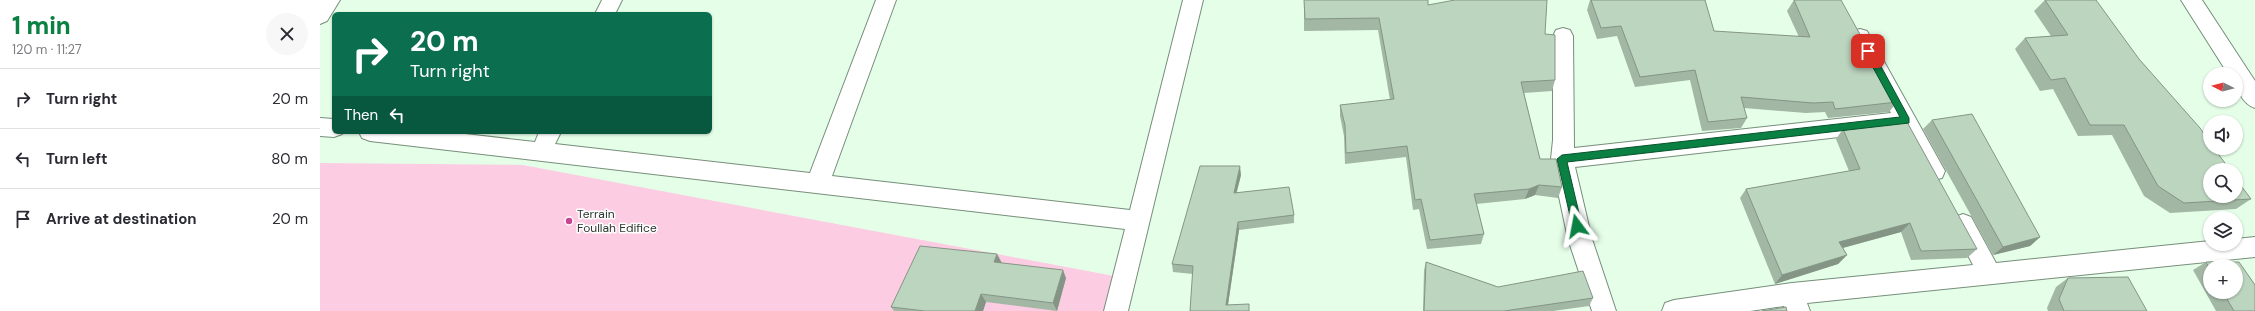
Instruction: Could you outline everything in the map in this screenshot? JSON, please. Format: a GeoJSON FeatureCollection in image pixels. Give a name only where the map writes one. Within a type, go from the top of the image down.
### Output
{"type":"FeatureCollection","features":[{"type":"Feature","properties":{"kind":"street"},"geometry":{"type":"LineString","coordinates":[[320,16],[330,0]]}},
{"type":"Feature","properties":{"kind":"street"},"geometry":{"type":"LineString","coordinates":[[606,12],[612,0]]}},
{"type":"Feature","properties":{"kind":"street"},"geometry":{"type":"LineString","coordinates":[[817,185],[886,0]]}},
{"type":"Feature","properties":{"kind":"street"},"geometry":{"type":"LineString","coordinates":[[1116,311],[1193,0]]}},
{"type":"Feature","properties":{"kind":"street"},"geometry":{"type":"LineString","coordinates":[[2191,0],[2255,99]]}},
{"type":"Feature","properties":{"kind":"street"},"geometry":{"type":"LineString","coordinates":[[1853,23],[1990,274]]}},
{"type":"Feature","properties":{"kind":"street"},"geometry":{"type":"LineString","coordinates":[[1563,36],[1564,140],[1562,159],[1580,239],[1604,311]]}},
{"type":"Feature","properties":{"kind":"street"},"geometry":{"type":"LineString","coordinates":[[1562,159],[1906,120]]}},
{"type":"Feature","properties":{"kind":"street"},"geometry":{"type":"LineString","coordinates":[[320,127],[332,128]]}},
{"type":"Feature","properties":{"kind":"street"},"geometry":{"type":"LineString","coordinates":[[409,134],[546,141],[817,185],[1138,221]]}},
{"type":"Feature","properties":{"kind":"street"},"geometry":{"type":"LineString","coordinates":[[1674,311],[1795,302],[1990,274],[2255,247]]}},
{"type":"Feature","properties":{"kind":"shaded area","name":"Terrain Foullah Edifice"},"geometry":{"type":"Polygon","coordinates":[[[320,163],[523,165],[1114,276],[1105,311],[320,311],[320,163]]]}},
{"type":"Feature","properties":{"kind":"building"},"geometry":{"type":"Polygon","coordinates":[[[1304,0],[1428,0],[1428,5],[1455,0],[1547,0],[1545,34],[1555,35],[1555,80],[1521,82],[1540,159],[1556,159],[1562,187],[1539,185],[1529,189],[1474,194],[1484,234],[1430,240],[1421,199],[1415,200],[1407,146],[1346,153],[1345,125],[1340,105],[1394,99],[1379,18],[1305,19],[1304,0]]]}},
{"type":"Feature","properties":{"kind":"building"},"geometry":{"type":"Polygon","coordinates":[[[1591,0],[1705,0],[1714,31],[1810,37],[1794,0],[1841,0],[1873,58],[1877,69],[1879,69],[1897,102],[1835,109],[1833,102],[1813,103],[1741,97],[1747,118],[1708,122],[1695,70],[1640,77],[1621,26],[1601,28],[1591,0]]]}},
{"type":"Feature","properties":{"kind":"building"},"geometry":{"type":"Polygon","coordinates":[[[2045,0],[2096,0],[2139,59],[2203,132],[2203,155],[2219,155],[2225,163],[2203,163],[2203,202],[2184,203],[2158,186],[2124,125],[2090,125],[2065,78],[2051,80],[2025,38],[2068,35],[2045,0]]]}},
{"type":"Feature","properties":{"kind":"building"},"geometry":{"type":"Polygon","coordinates":[[[1972,114],[2040,237],[2003,247],[1932,120],[1972,114]]]}},
{"type":"Feature","properties":{"kind":"building"},"geometry":{"type":"Polygon","coordinates":[[[1907,122],[1977,249],[1921,251],[1910,223],[1839,242],[1847,255],[1782,275],[1746,189],[1860,169],[1843,129],[1907,122]]]}},
{"type":"Feature","properties":{"kind":"building"},"geometry":{"type":"Polygon","coordinates":[[[1200,166],[1240,166],[1234,193],[1289,187],[1294,215],[1238,222],[1226,305],[1249,304],[1249,311],[1190,311],[1193,266],[1172,264],[1200,166]]]}},
{"type":"Feature","properties":{"kind":"building"},"geometry":{"type":"Polygon","coordinates":[[[2243,188],[2251,199],[2243,199],[2243,188]]]}},
{"type":"Feature","properties":{"kind":"building"},"geometry":{"type":"Polygon","coordinates":[[[920,246],[997,254],[994,262],[1063,270],[1053,303],[981,294],[975,311],[925,311],[891,307],[920,246]]]}},
{"type":"Feature","properties":{"kind":"building"},"geometry":{"type":"Polygon","coordinates":[[[1426,262],[1498,287],[1583,271],[1593,298],[1504,311],[1424,311],[1426,262]]]}},
{"type":"Feature","properties":{"kind":"building"},"geometry":{"type":"Polygon","coordinates":[[[2243,268],[2255,285],[2255,311],[2234,311],[2227,299],[2243,299],[2243,268]]]}},
{"type":"Feature","properties":{"kind":"building"},"geometry":{"type":"Polygon","coordinates":[[[2128,277],[2147,311],[2064,311],[2059,299],[2068,278],[2128,277]]]}},
{"type":"Feature","properties":{"kind":"building"},"geometry":{"type":"Polygon","coordinates":[[[1786,307],[1787,311],[1762,311],[1786,307]]]}},
{"type":"Feature","properties":{"kind":"place","name":"Terrain Foullah Edifice"},"geometry":{"type":"Point","coordinates":[569,221]}},
{"type":"Feature","properties":{"kind":"route"},"geometry":{"type":"LineString","coordinates":[[1577,226],[1562,159],[1906,120],[1868,51]]}}]}
